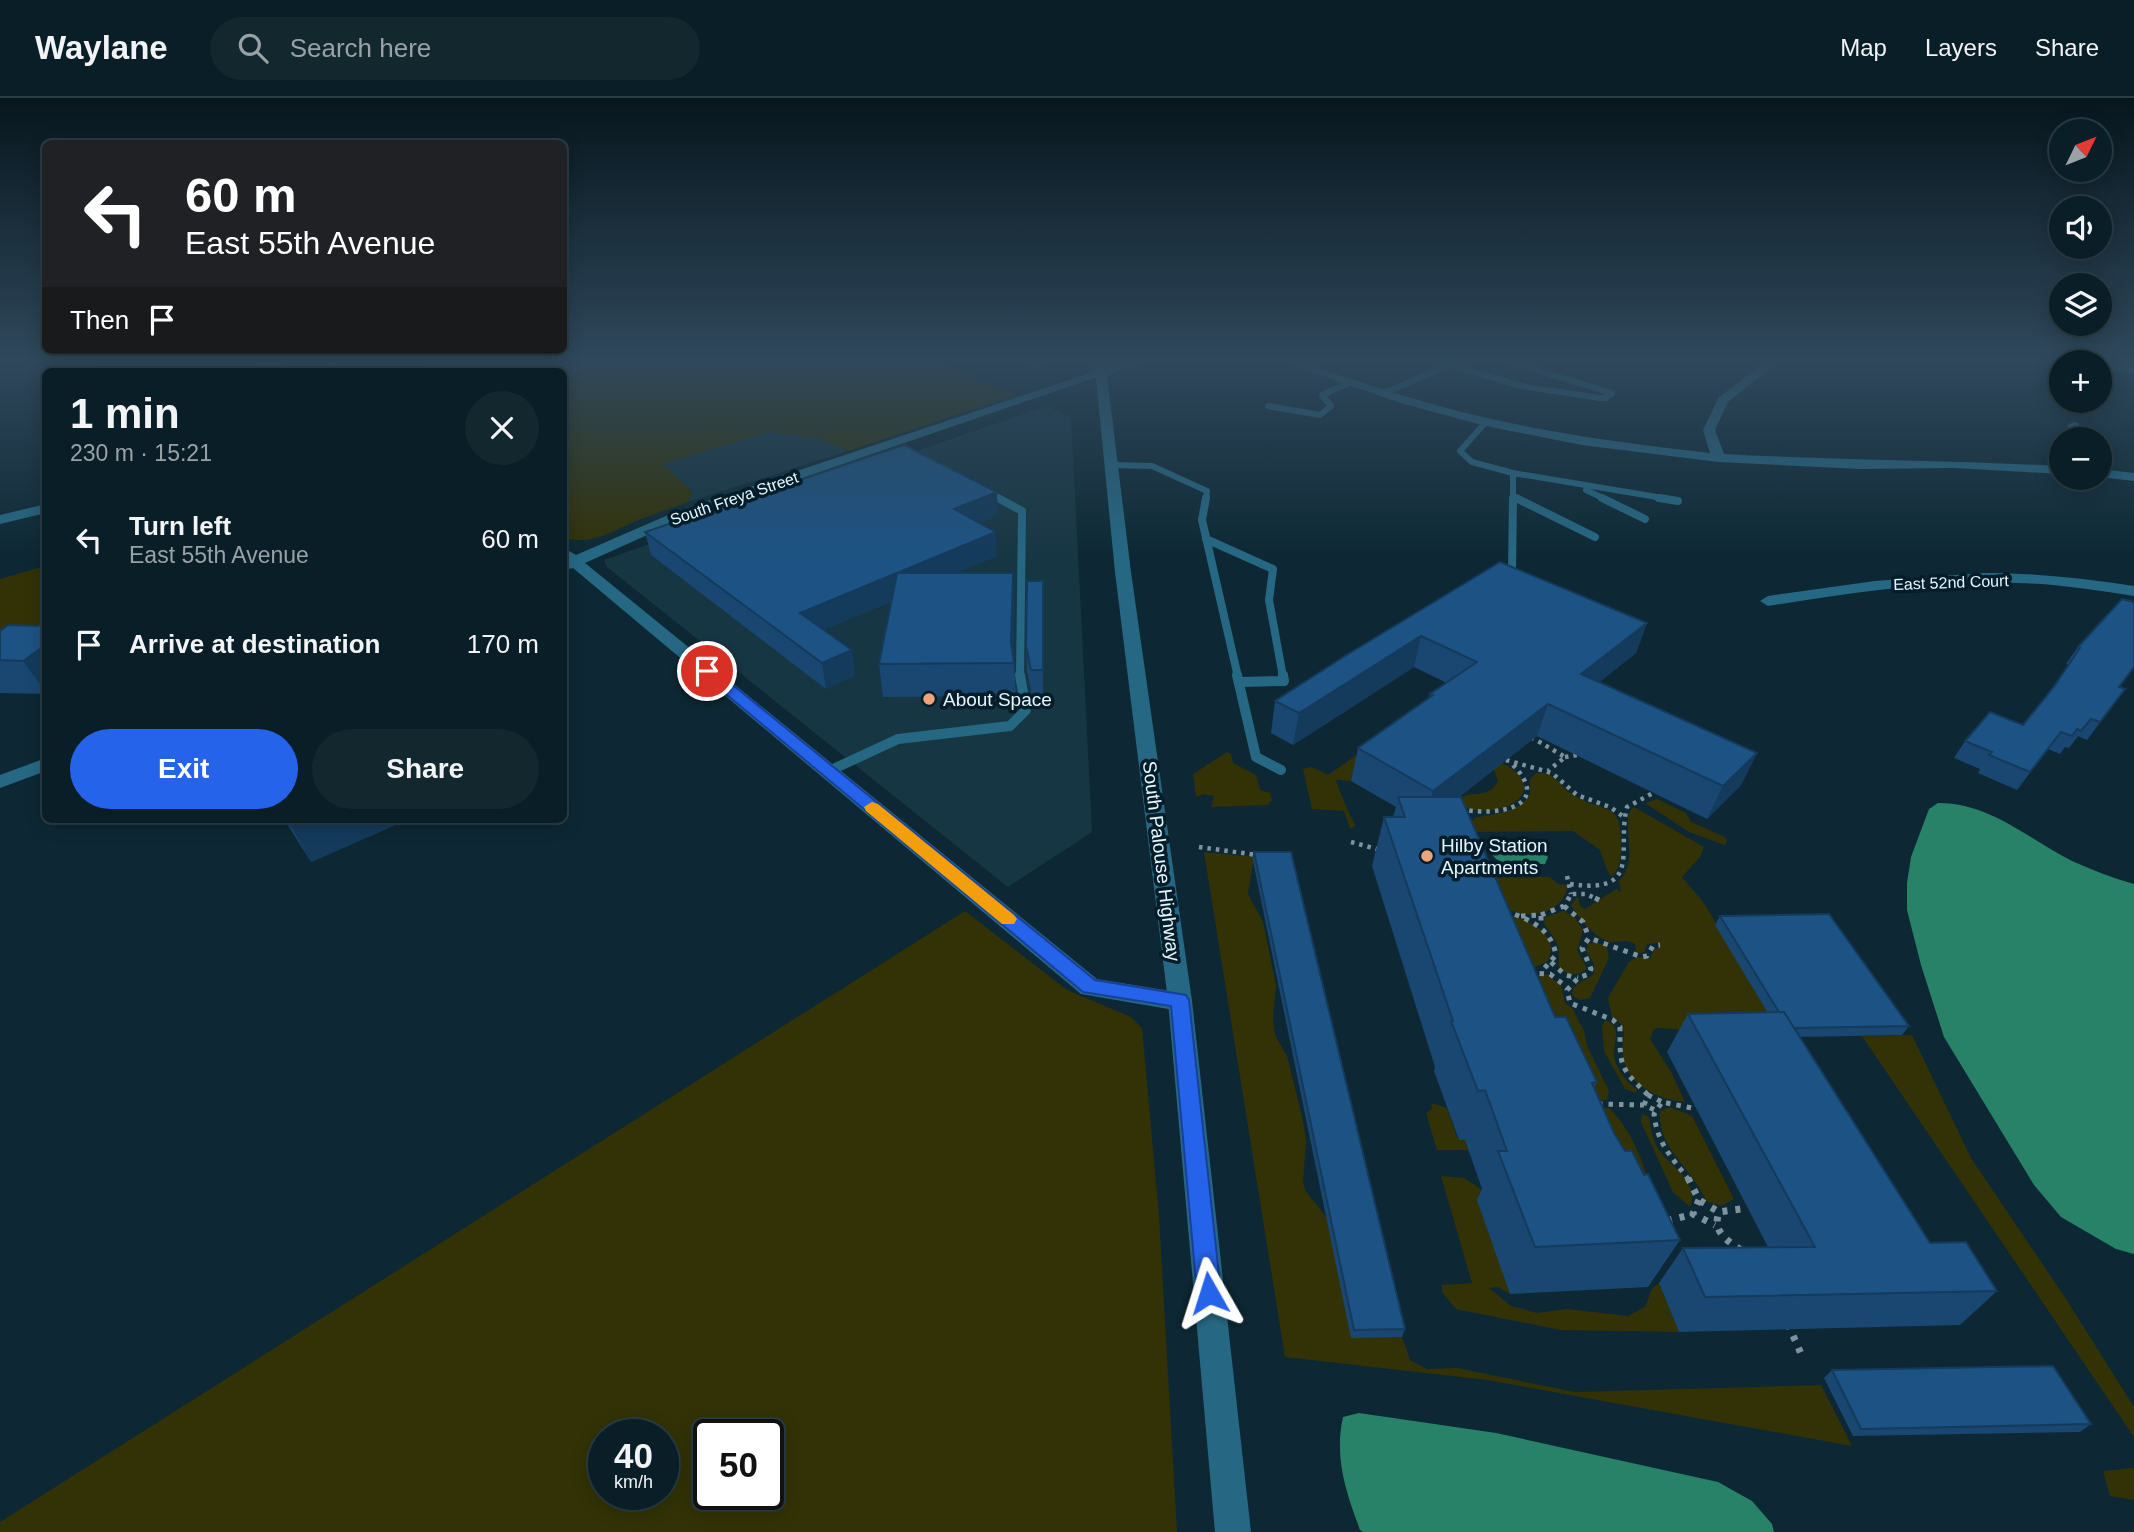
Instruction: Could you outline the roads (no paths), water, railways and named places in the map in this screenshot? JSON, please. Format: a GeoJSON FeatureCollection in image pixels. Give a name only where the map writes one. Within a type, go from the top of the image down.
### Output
{"type":"FeatureCollection","features":[{"type":"Feature","properties":{"kind":"street","name":"South Freya Street"},"geometry":{"type":"LineString","coordinates":[[567,560],[680,515],[903,445],[953,425]]}},
{"type":"Feature","properties":{"kind":"street","name":"South Palouse Highway"},"geometry":{"type":"LineString","coordinates":[[1107,425],[1123,572],[1180,1000],[1233,1532]]}},
{"type":"Feature","properties":{"kind":"street"},"geometry":{"type":"LineString","coordinates":[[1500,425],[1582,442],[1718,457],[1860,465],[1955,464],[2049,469]]}},
{"type":"Feature","properties":{"kind":"street"},"geometry":{"type":"LineString","coordinates":[[1711,425],[1709,430],[1718,457]]}},
{"type":"Feature","properties":{"kind":"street"},"geometry":{"type":"LineString","coordinates":[[2112,474],[2134,477]]}},
{"type":"Feature","properties":{"kind":"street"},"geometry":{"type":"LineString","coordinates":[[0,520],[42,509]]}},
{"type":"Feature","properties":{"kind":"street"},"geometry":{"type":"LineString","coordinates":[[567,560],[829,771],[1090,987],[1180,1000]]}},
{"type":"Feature","properties":{"kind":"street","name":"East 52nd Court"},"geometry":{"type":"LineString","coordinates":[[1768,601],[1852,588],[1951,579],[2053,580],[2134,591]]}},
{"type":"Feature","properties":{"kind":"street"},"geometry":{"type":"LineString","coordinates":[[0,782],[42,766]]}},
{"type":"Feature","properties":{"kind":"lane"},"geometry":{"type":"LineString","coordinates":[[1483,425],[1460,451],[1472,462],[1513,473],[1678,501]]}},
{"type":"Feature","properties":{"kind":"lane"},"geometry":{"type":"LineString","coordinates":[[1112,465],[1152,466],[1207,491],[1202,520],[1241,681],[1256,757],[1281,769]]}},
{"type":"Feature","properties":{"kind":"lane"},"geometry":{"type":"LineString","coordinates":[[1512,573],[1513,473]]}},
{"type":"Feature","properties":{"kind":"lane"},"geometry":{"type":"LineString","coordinates":[[1574,484],[1645,519]]}},
{"type":"Feature","properties":{"kind":"lane"},"geometry":{"type":"LineString","coordinates":[[829,771],[898,739],[1010,726],[1026,710],[1020,643],[1022,511],[979,487]]}},
{"type":"Feature","properties":{"kind":"lane"},"geometry":{"type":"LineString","coordinates":[[1513,496],[1595,537]]}},
{"type":"Feature","properties":{"kind":"lane"},"geometry":{"type":"LineString","coordinates":[[1206,538],[1273,569],[1269,600],[1284,681],[1241,681]]}},
{"type":"Feature","properties":{"kind":"place","name":"About Space"},"geometry":{"type":"Point","coordinates":[929,699]}},
{"type":"Feature","properties":{"kind":"place","name":"Hilby Station Apartments"},"geometry":{"type":"Point","coordinates":[1427,856]}}]}
